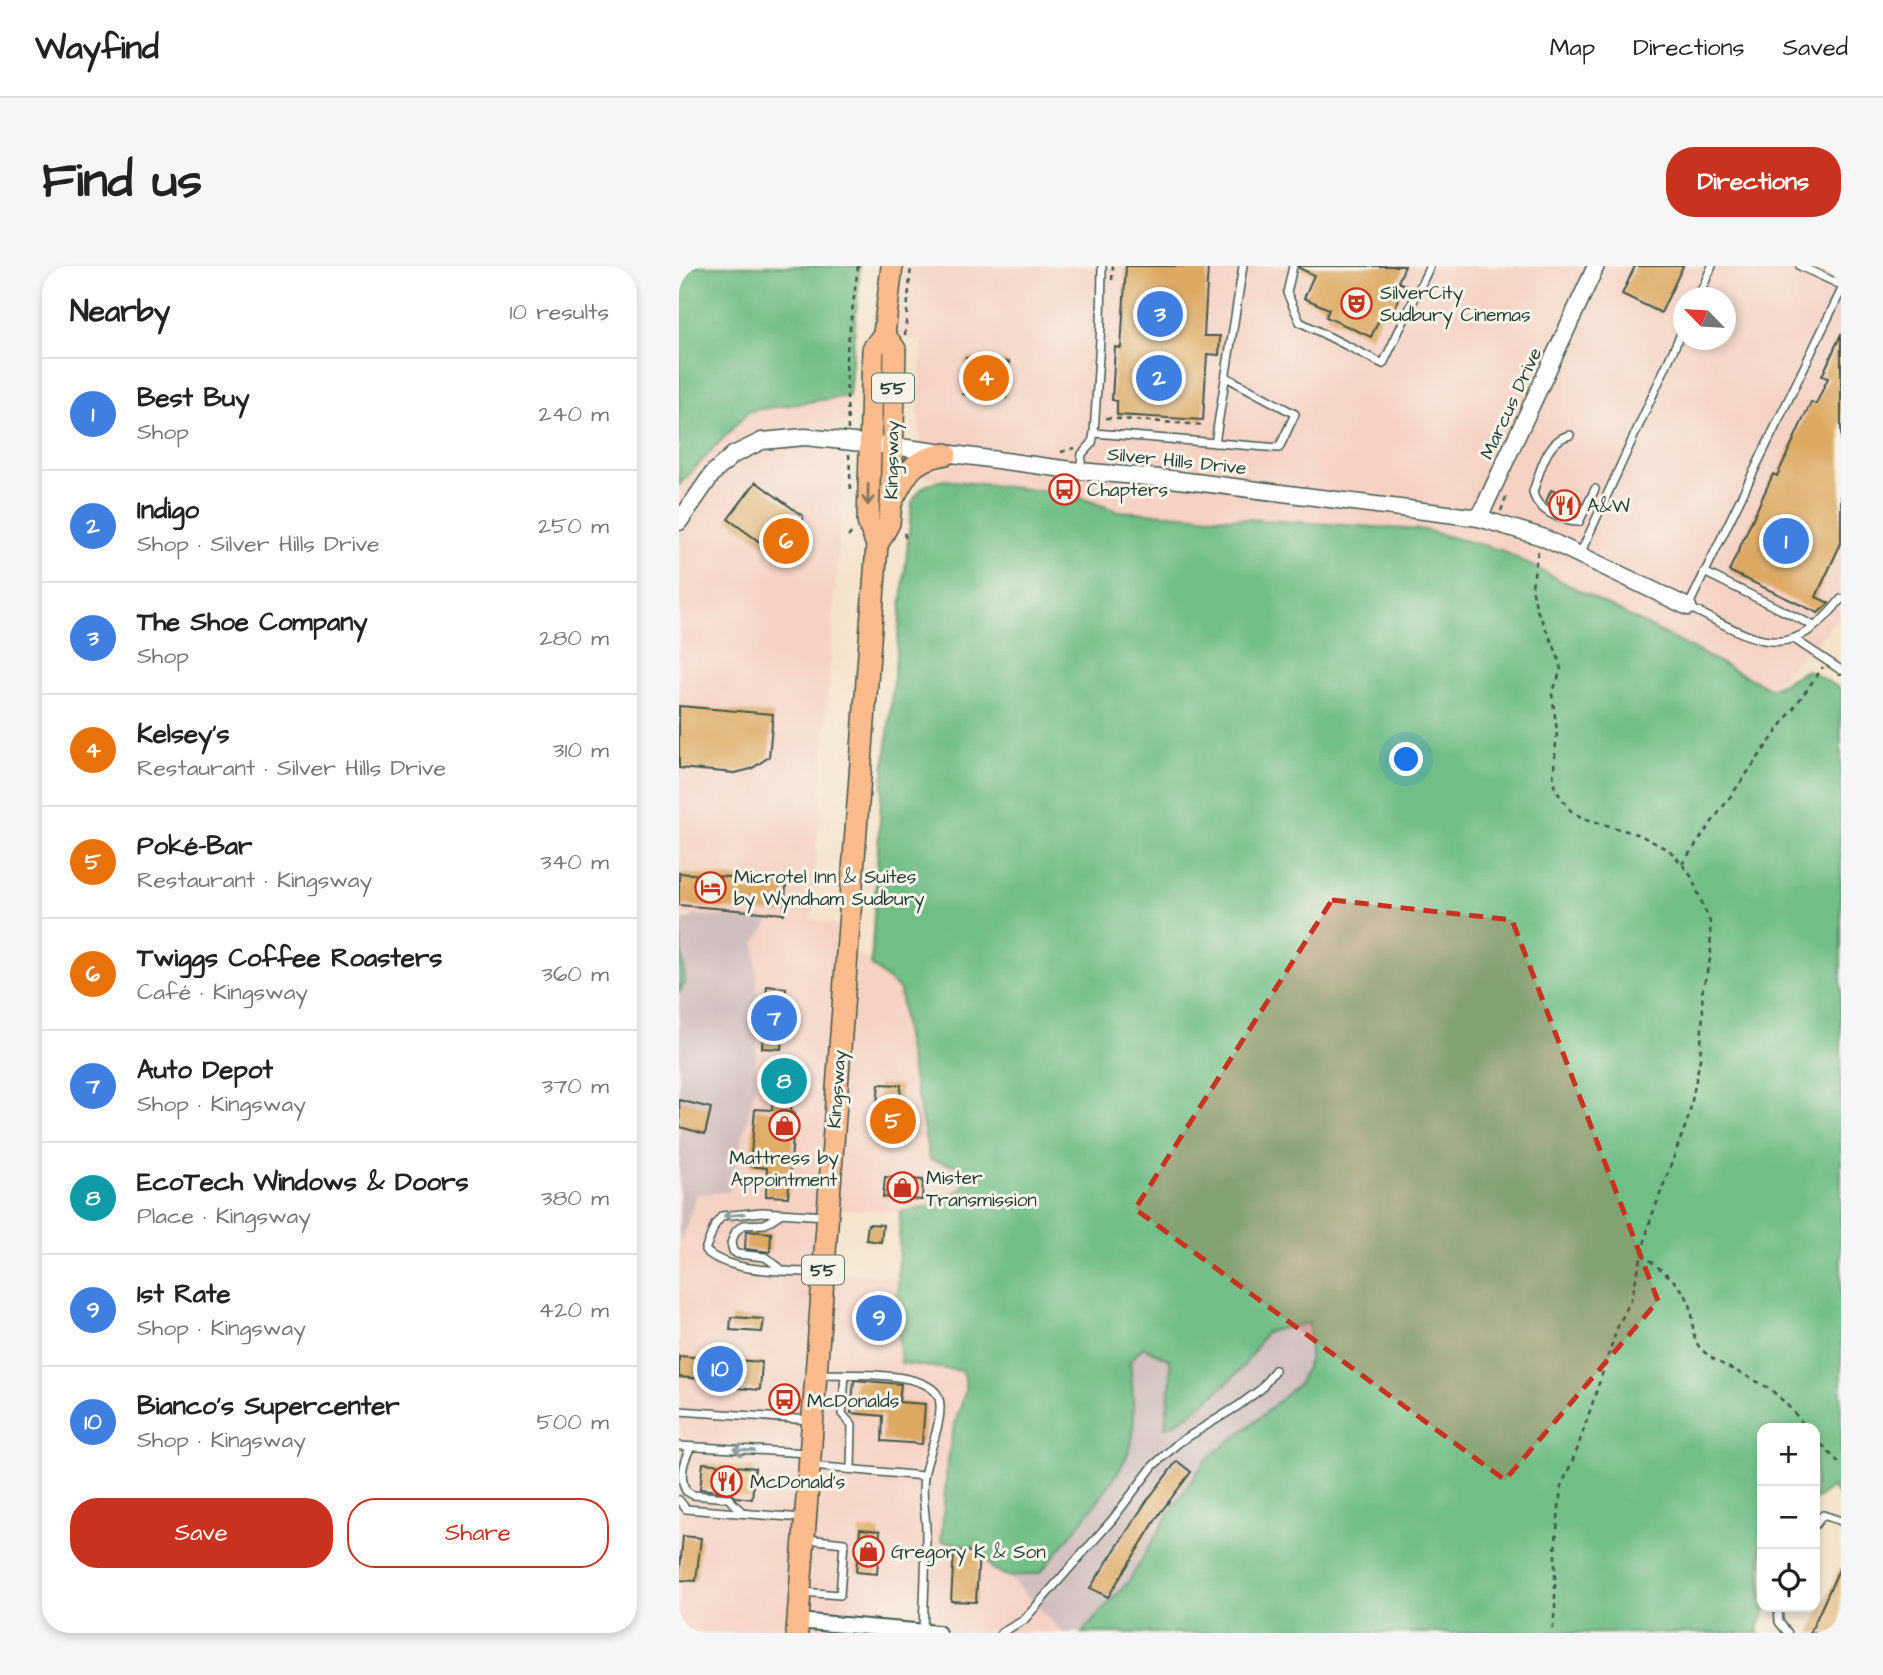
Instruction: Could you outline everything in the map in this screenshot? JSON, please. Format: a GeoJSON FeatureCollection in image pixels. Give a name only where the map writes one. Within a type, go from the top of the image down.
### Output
{"type":"FeatureCollection","features":[{"type":"Feature","properties":{"kind":"main road","name":"Kingsway"},"geometry":{"type":"LineString","coordinates":[[877,545],[868,522],[859,442],[873,349],[884,334],[893,266]]}},
{"type":"Feature","properties":{"kind":"main road","name":"Kingsway"},"geometry":{"type":"LineString","coordinates":[[797,1627],[877,545],[889,523],[891,503],[895,349],[884,334]]}},
{"type":"Feature","properties":{"kind":"main road"},"geometry":{"type":"LineString","coordinates":[[891,503],[916,464],[924,458],[946,454]]}},
{"type":"Feature","properties":{"kind":"street","name":"Marcus Drive"},"geometry":{"type":"LineString","coordinates":[[1479,518],[1595,266]]}},
{"type":"Feature","properties":{"kind":"street","name":"Silver Hills Drive"},"geometry":{"type":"LineString","coordinates":[[679,522],[713,473],[733,455],[762,441],[805,438],[859,442],[1479,518],[1542,537],[1688,607]]}},
{"type":"Feature","properties":{"kind":"street"},"geometry":{"type":"LineString","coordinates":[[797,1627],[938,1633]]}},
{"type":"Feature","properties":{"kind":"lane"},"geometry":{"type":"LineString","coordinates":[[1079,471],[1082,454],[1092,443],[1094,433],[1102,266]]}},
{"type":"Feature","properties":{"kind":"lane"},"geometry":{"type":"LineString","coordinates":[[1215,443],[1243,266]]}},
{"type":"Feature","properties":{"kind":"lane"},"geometry":{"type":"LineString","coordinates":[[1293,266],[1287,293],[1300,322],[1383,364],[1430,266]]}},
{"type":"Feature","properties":{"kind":"lane"},"geometry":{"type":"LineString","coordinates":[[1703,287],[1712,266]]}},
{"type":"Feature","properties":{"kind":"lane"},"geometry":{"type":"LineString","coordinates":[[1800,266],[1841,285]]}},
{"type":"Feature","properties":{"kind":"lane"},"geometry":{"type":"LineString","coordinates":[[1841,291],[1688,607],[1746,635],[1772,643],[1789,642],[1814,626],[1841,598]]}},
{"type":"Feature","properties":{"kind":"lane"},"geometry":{"type":"LineString","coordinates":[[1580,554],[1673,350]]}},
{"type":"Feature","properties":{"kind":"lane"},"geometry":{"type":"LineString","coordinates":[[1094,433],[1279,448],[1295,414],[1226,377]]}},
{"type":"Feature","properties":{"kind":"lane"},"geometry":{"type":"LineString","coordinates":[[1570,435],[1563,436],[1551,447],[1533,492],[1534,498],[1537,504],[1559,517],[1579,522],[1595,489]]}},
{"type":"Feature","properties":{"kind":"lane"},"geometry":{"type":"LineString","coordinates":[[1705,572],[1814,626]]}},
{"type":"Feature","properties":{"kind":"lane"},"geometry":{"type":"LineString","coordinates":[[1794,639],[1841,670]]}},
{"type":"Feature","properties":{"kind":"lane"},"geometry":{"type":"LineString","coordinates":[[823,1273],[738,1266],[712,1257],[705,1250],[715,1225],[722,1216],[762,1212],[827,1216]]}},
{"type":"Feature","properties":{"kind":"lane"},"geometry":{"type":"LineString","coordinates":[[780,1214],[765,1224],[743,1225],[736,1231],[731,1243],[737,1254],[765,1257],[782,1270]]}},
{"type":"Feature","properties":{"kind":"lane"},"geometry":{"type":"LineString","coordinates":[[1001,1633],[1024,1620],[1112,1520],[1153,1465],[1178,1443],[1261,1389],[1275,1370]]}},
{"type":"Feature","properties":{"kind":"lane"},"geometry":{"type":"LineString","coordinates":[[815,1374],[909,1378],[927,1386],[937,1395],[940,1405],[936,1432],[922,1492],[926,1528],[923,1632]]}},
{"type":"Feature","properties":{"kind":"lane"},"geometry":{"type":"LineString","coordinates":[[845,1375],[842,1414],[852,1425],[851,1469]]}},
{"type":"Feature","properties":{"kind":"lane"},"geometry":{"type":"LineString","coordinates":[[679,1411],[811,1420]]}},
{"type":"Feature","properties":{"kind":"lane"},"geometry":{"type":"LineString","coordinates":[[679,1446],[924,1476]]}},
{"type":"Feature","properties":{"kind":"lane"},"geometry":{"type":"LineString","coordinates":[[691,1447],[683,1464],[681,1485],[693,1495],[728,1498],[743,1513]]}},
{"type":"Feature","properties":{"kind":"lane"},"geometry":{"type":"LineString","coordinates":[[679,1500],[686,1509],[743,1513],[844,1543],[840,1595],[799,1592]]}},
{"type":"Feature","properties":{"kind":"lane"},"geometry":{"type":"LineString","coordinates":[[1820,1519],[1823,1515],[1841,1521]]}},
{"type":"Feature","properties":{"kind":"lane"},"geometry":{"type":"LineString","coordinates":[[1778,1612],[1779,1622],[1788,1633]]}},
{"type":"Feature","properties":{"kind":"path"},"geometry":{"type":"LineString","coordinates":[[851,496],[859,442],[846,358],[858,266]]}},
{"type":"Feature","properties":{"kind":"path"},"geometry":{"type":"LineString","coordinates":[[1106,418],[1204,425]]}},
{"type":"Feature","properties":{"kind":"path"},"geometry":{"type":"LineString","coordinates":[[848,537],[853,531]]}},
{"type":"Feature","properties":{"kind":"path"},"geometry":{"type":"LineString","coordinates":[[1542,537],[1532,586],[1537,610],[1557,653],[1561,670],[1552,694],[1557,741],[1553,780],[1555,789],[1571,811],[1583,818],[1640,835],[1671,851],[1691,876],[1710,922],[1711,955],[1702,993],[1700,1059],[1689,1116],[1650,1224],[1631,1300],[1618,1326],[1577,1450],[1561,1487],[1552,1633]]}},
{"type":"Feature","properties":{"kind":"path"},"geometry":{"type":"LineString","coordinates":[[1682,863],[1827,661]]}},
{"type":"Feature","properties":{"kind":"path"},"geometry":{"type":"LineString","coordinates":[[1642,1254],[1679,1285],[1692,1309],[1695,1340],[1703,1350],[1767,1388],[1802,1423]]}},
{"type":"Feature","properties":{"kind":"path"},"geometry":{"type":"LineString","coordinates":[[1820,1442],[1841,1465]]}},
{"type":"Feature","properties":{"kind":"highlighted area"},"geometry":{"type":"Polygon","coordinates":[[[1332,900],[1512,920],[1658,1301],[1505,1480],[1135,1209],[1332,900]]]}},
{"type":"Feature","properties":{"kind":"shaded area"},"geometry":{"type":"Polygon","coordinates":[[[885,266],[1841,266],[1841,614],[1771,689],[1501,550],[1300,523],[1117,511],[1070,494],[924,477],[918,415],[922,341],[891,335],[885,266]]]}},
{"type":"Feature","properties":{"kind":"shaded area"},"geometry":{"type":"Polygon","coordinates":[[[849,396],[812,919],[847,928],[856,953],[900,990],[905,1037],[930,1160],[959,1166],[964,1186],[942,1203],[900,1212],[827,1208],[822,1271],[899,1277],[897,1318],[901,1362],[962,1371],[966,1378],[966,1388],[955,1425],[941,1541],[981,1548],[992,1569],[1009,1577],[1063,1633],[679,1633],[679,1246],[697,1194],[729,1191],[738,1149],[755,943],[771,921],[679,914],[679,485],[749,411],[849,396]]]}},
{"type":"Feature","properties":{"kind":"shaded area"},"geometry":{"type":"Polygon","coordinates":[[[696,915],[771,920],[755,943],[758,1006],[755,1087],[729,1192],[697,1194],[679,1246],[679,993],[685,982],[679,923],[696,915]]]}},
{"type":"Feature","properties":{"kind":"shaded area"},"geometry":{"type":"Polygon","coordinates":[[[1309,1323],[1310,1358],[1299,1383],[1206,1460],[1174,1506],[1129,1581],[1082,1633],[1063,1633],[1009,1577],[1040,1573],[1133,1402],[1130,1361],[1143,1347],[1170,1360],[1171,1379],[1165,1426],[1174,1425],[1243,1367],[1266,1332],[1309,1323]]]}},
{"type":"Feature","properties":{"kind":"green space"},"geometry":{"type":"Polygon","coordinates":[[[679,266],[860,266],[849,396],[749,411],[679,485],[679,266]]]}},
{"type":"Feature","properties":{"kind":"green space"},"geometry":{"type":"Polygon","coordinates":[[[945,480],[1070,494],[1117,511],[1424,530],[1501,550],[1771,689],[1807,670],[1841,689],[1841,1499],[1832,1488],[1820,1496],[1820,1423],[1757,1423],[1757,1612],[1765,1612],[1757,1630],[1759,1633],[1082,1633],[1129,1581],[1174,1506],[1206,1460],[1299,1383],[1310,1358],[1309,1323],[1266,1332],[1242,1368],[1227,1383],[1194,1411],[1165,1427],[1171,1379],[1170,1360],[1143,1347],[1130,1361],[1134,1421],[1128,1454],[1107,1489],[1040,1573],[1009,1577],[992,1569],[981,1548],[941,1541],[949,1452],[965,1384],[962,1371],[901,1363],[897,1318],[900,1212],[942,1203],[964,1186],[959,1166],[930,1160],[905,1037],[900,990],[871,965],[881,801],[912,503],[925,486],[945,480]]]}},
{"type":"Feature","properties":{"kind":"green space"},"geometry":{"type":"Polygon","coordinates":[[[679,927],[685,982],[679,993],[679,927]]]}},
{"type":"Feature","properties":{"kind":"building"},"geometry":{"type":"Polygon","coordinates":[[[1126,266],[1208,266],[1204,336],[1220,336],[1219,355],[1207,354],[1203,420],[1117,415],[1117,401],[1112,400],[1115,347],[1121,348],[1126,266]]]}},
{"type":"Feature","properties":{"kind":"building","name":"SilverCity Sudbury Cinemas"},"geometry":{"type":"Polygon","coordinates":[[[1299,266],[1405,266],[1398,282],[1405,285],[1391,317],[1382,313],[1371,337],[1326,317],[1329,309],[1304,298],[1314,275],[1299,266]]]}},
{"type":"Feature","properties":{"kind":"building"},"geometry":{"type":"Polygon","coordinates":[[[1635,266],[1683,266],[1661,313],[1622,294],[1635,266]]]}},
{"type":"Feature","properties":{"kind":"building"},"geometry":{"type":"Polygon","coordinates":[[[1841,334],[1841,543],[1816,597],[1829,603],[1818,613],[1729,571],[1773,474],[1777,476],[1811,402],[1816,404],[1828,378],[1822,376],[1841,334]]]}},
{"type":"Feature","properties":{"kind":"building"},"geometry":{"type":"Polygon","coordinates":[[[966,358],[1009,362],[1006,398],[963,394],[966,358]]]}},
{"type":"Feature","properties":{"kind":"building"},"geometry":{"type":"Polygon","coordinates":[[[756,482],[803,516],[804,534],[785,560],[728,519],[756,482]]]}},
{"type":"Feature","properties":{"kind":"building","name":"A&W"},"geometry":{"type":"Polygon","coordinates":[[[1551,490],[1581,503],[1575,516],[1560,512],[1546,502],[1551,490]]]}},
{"type":"Feature","properties":{"kind":"building"},"geometry":{"type":"Polygon","coordinates":[[[679,706],[773,714],[769,757],[751,769],[735,773],[679,768],[679,706]]]}},
{"type":"Feature","properties":{"kind":"building"},"geometry":{"type":"Polygon","coordinates":[[[679,873],[780,881],[779,886],[786,886],[784,914],[679,905],[679,873]]]}},
{"type":"Feature","properties":{"kind":"building"},"geometry":{"type":"Polygon","coordinates":[[[767,986],[786,988],[781,1049],[762,1048],[767,986]]]}},
{"type":"Feature","properties":{"kind":"building"},"geometry":{"type":"Polygon","coordinates":[[[775,1067],[794,1068],[791,1112],[795,1113],[788,1197],[766,1196],[767,1168],[750,1166],[755,1109],[772,1110],[775,1067]]]}},
{"type":"Feature","properties":{"kind":"building"},"geometry":{"type":"Polygon","coordinates":[[[879,1084],[901,1085],[899,1113],[902,1113],[902,1129],[884,1129],[884,1106],[877,1105],[879,1084]]]}},
{"type":"Feature","properties":{"kind":"building"},"geometry":{"type":"Polygon","coordinates":[[[679,1100],[711,1108],[705,1134],[680,1127],[679,1100]]]}},
{"type":"Feature","properties":{"kind":"building","name":"Mister Transmission"},"geometry":{"type":"Polygon","coordinates":[[[885,1177],[923,1180],[922,1200],[883,1197],[885,1177]]]}},
{"type":"Feature","properties":{"kind":"building"},"geometry":{"type":"Polygon","coordinates":[[[868,1224],[883,1225],[881,1242],[866,1240],[868,1224]]]}},
{"type":"Feature","properties":{"kind":"building"},"geometry":{"type":"Polygon","coordinates":[[[746,1231],[771,1233],[770,1252],[745,1249],[746,1231]]]}},
{"type":"Feature","properties":{"kind":"building"},"geometry":{"type":"Polygon","coordinates":[[[868,1303],[892,1304],[889,1333],[866,1331],[868,1303]]]}},
{"type":"Feature","properties":{"kind":"building"},"geometry":{"type":"Polygon","coordinates":[[[731,1317],[764,1319],[762,1332],[730,1330],[731,1317]]]}},
{"type":"Feature","properties":{"kind":"building"},"geometry":{"type":"Polygon","coordinates":[[[679,1356],[762,1362],[760,1390],[713,1386],[714,1380],[679,1377],[679,1356]]]}},
{"type":"Feature","properties":{"kind":"building"},"geometry":{"type":"Polygon","coordinates":[[[854,1380],[901,1384],[899,1402],[925,1404],[922,1444],[882,1441],[883,1416],[851,1413],[854,1380]]]}},
{"type":"Feature","properties":{"kind":"building"},"geometry":{"type":"Polygon","coordinates":[[[1177,1461],[1191,1472],[1160,1513],[1108,1597],[1090,1588],[1146,1502],[1177,1461]]]}},
{"type":"Feature","properties":{"kind":"building","name":"McDonald's"},"geometry":{"type":"Polygon","coordinates":[[[703,1463],[755,1468],[752,1499],[736,1497],[729,1492],[700,1489],[703,1463]]]}},
{"type":"Feature","properties":{"kind":"building","name":"Gregory K & Son"},"geometry":{"type":"Polygon","coordinates":[[[860,1529],[880,1531],[877,1574],[856,1572],[860,1529]]]}},
{"type":"Feature","properties":{"kind":"building"},"geometry":{"type":"Polygon","coordinates":[[[683,1536],[701,1538],[696,1581],[679,1580],[683,1536]]]}},
{"type":"Feature","properties":{"kind":"building"},"geometry":{"type":"Polygon","coordinates":[[[954,1551],[979,1552],[976,1602],[951,1601],[954,1551]]]}},
{"type":"Feature","properties":{"kind":"building"},"geometry":{"type":"Polygon","coordinates":[[[1841,1565],[1841,1633],[1810,1633],[1841,1565]]]}},
{"type":"Feature","properties":{"kind":"place","name":"SilverCity Sudbury Cinemas"},"geometry":{"type":"Point","coordinates":[1357,303]}},
{"type":"Feature","properties":{"kind":"place","name":"The Shoe Company"},"geometry":{"type":"Point","coordinates":[1160,314]}},
{"type":"Feature","properties":{"kind":"place","name":"Kelsey's"},"geometry":{"type":"Point","coordinates":[986,378]}},
{"type":"Feature","properties":{"kind":"place","name":"Indigo"},"geometry":{"type":"Point","coordinates":[1159,378]}},
{"type":"Feature","properties":{"kind":"place","name":"Chapters"},"geometry":{"type":"Point","coordinates":[1064,489]}},
{"type":"Feature","properties":{"kind":"place","name":"A&W"},"geometry":{"type":"Point","coordinates":[1564,505]}},
{"type":"Feature","properties":{"kind":"place","name":"Twiggs Coffee Roasters"},"geometry":{"type":"Point","coordinates":[786,541]}},
{"type":"Feature","properties":{"kind":"place","name":"Best Buy"},"geometry":{"type":"Point","coordinates":[1786,541]}},
{"type":"Feature","properties":{"kind":"place","name":"Microtel Inn & Suites by Wyndham Sudbury"},"geometry":{"type":"Point","coordinates":[711,887]}},
{"type":"Feature","properties":{"kind":"place","name":"Auto Depot"},"geometry":{"type":"Point","coordinates":[774,1018]}},
{"type":"Feature","properties":{"kind":"place","name":"EcoTech Windows & Doors"},"geometry":{"type":"Point","coordinates":[784,1081]}},
{"type":"Feature","properties":{"kind":"place","name":"Poké-Bar"},"geometry":{"type":"Point","coordinates":[893,1121]}},
{"type":"Feature","properties":{"kind":"place","name":"Mattress by Appointment"},"geometry":{"type":"Point","coordinates":[784,1126]}},
{"type":"Feature","properties":{"kind":"place","name":"Mister Transmission"},"geometry":{"type":"Point","coordinates":[903,1188]}},
{"type":"Feature","properties":{"kind":"place","name":"1st Rate"},"geometry":{"type":"Point","coordinates":[879,1318]}},
{"type":"Feature","properties":{"kind":"place","name":"Bianco's Supercenter"},"geometry":{"type":"Point","coordinates":[720,1369]}},
{"type":"Feature","properties":{"kind":"place","name":"McDonalds"},"geometry":{"type":"Point","coordinates":[784,1400]}},
{"type":"Feature","properties":{"kind":"place","name":"McDonald's"},"geometry":{"type":"Point","coordinates":[727,1481]}},
{"type":"Feature","properties":{"kind":"place","name":"Gregory K & Son"},"geometry":{"type":"Point","coordinates":[868,1551]}}]}
